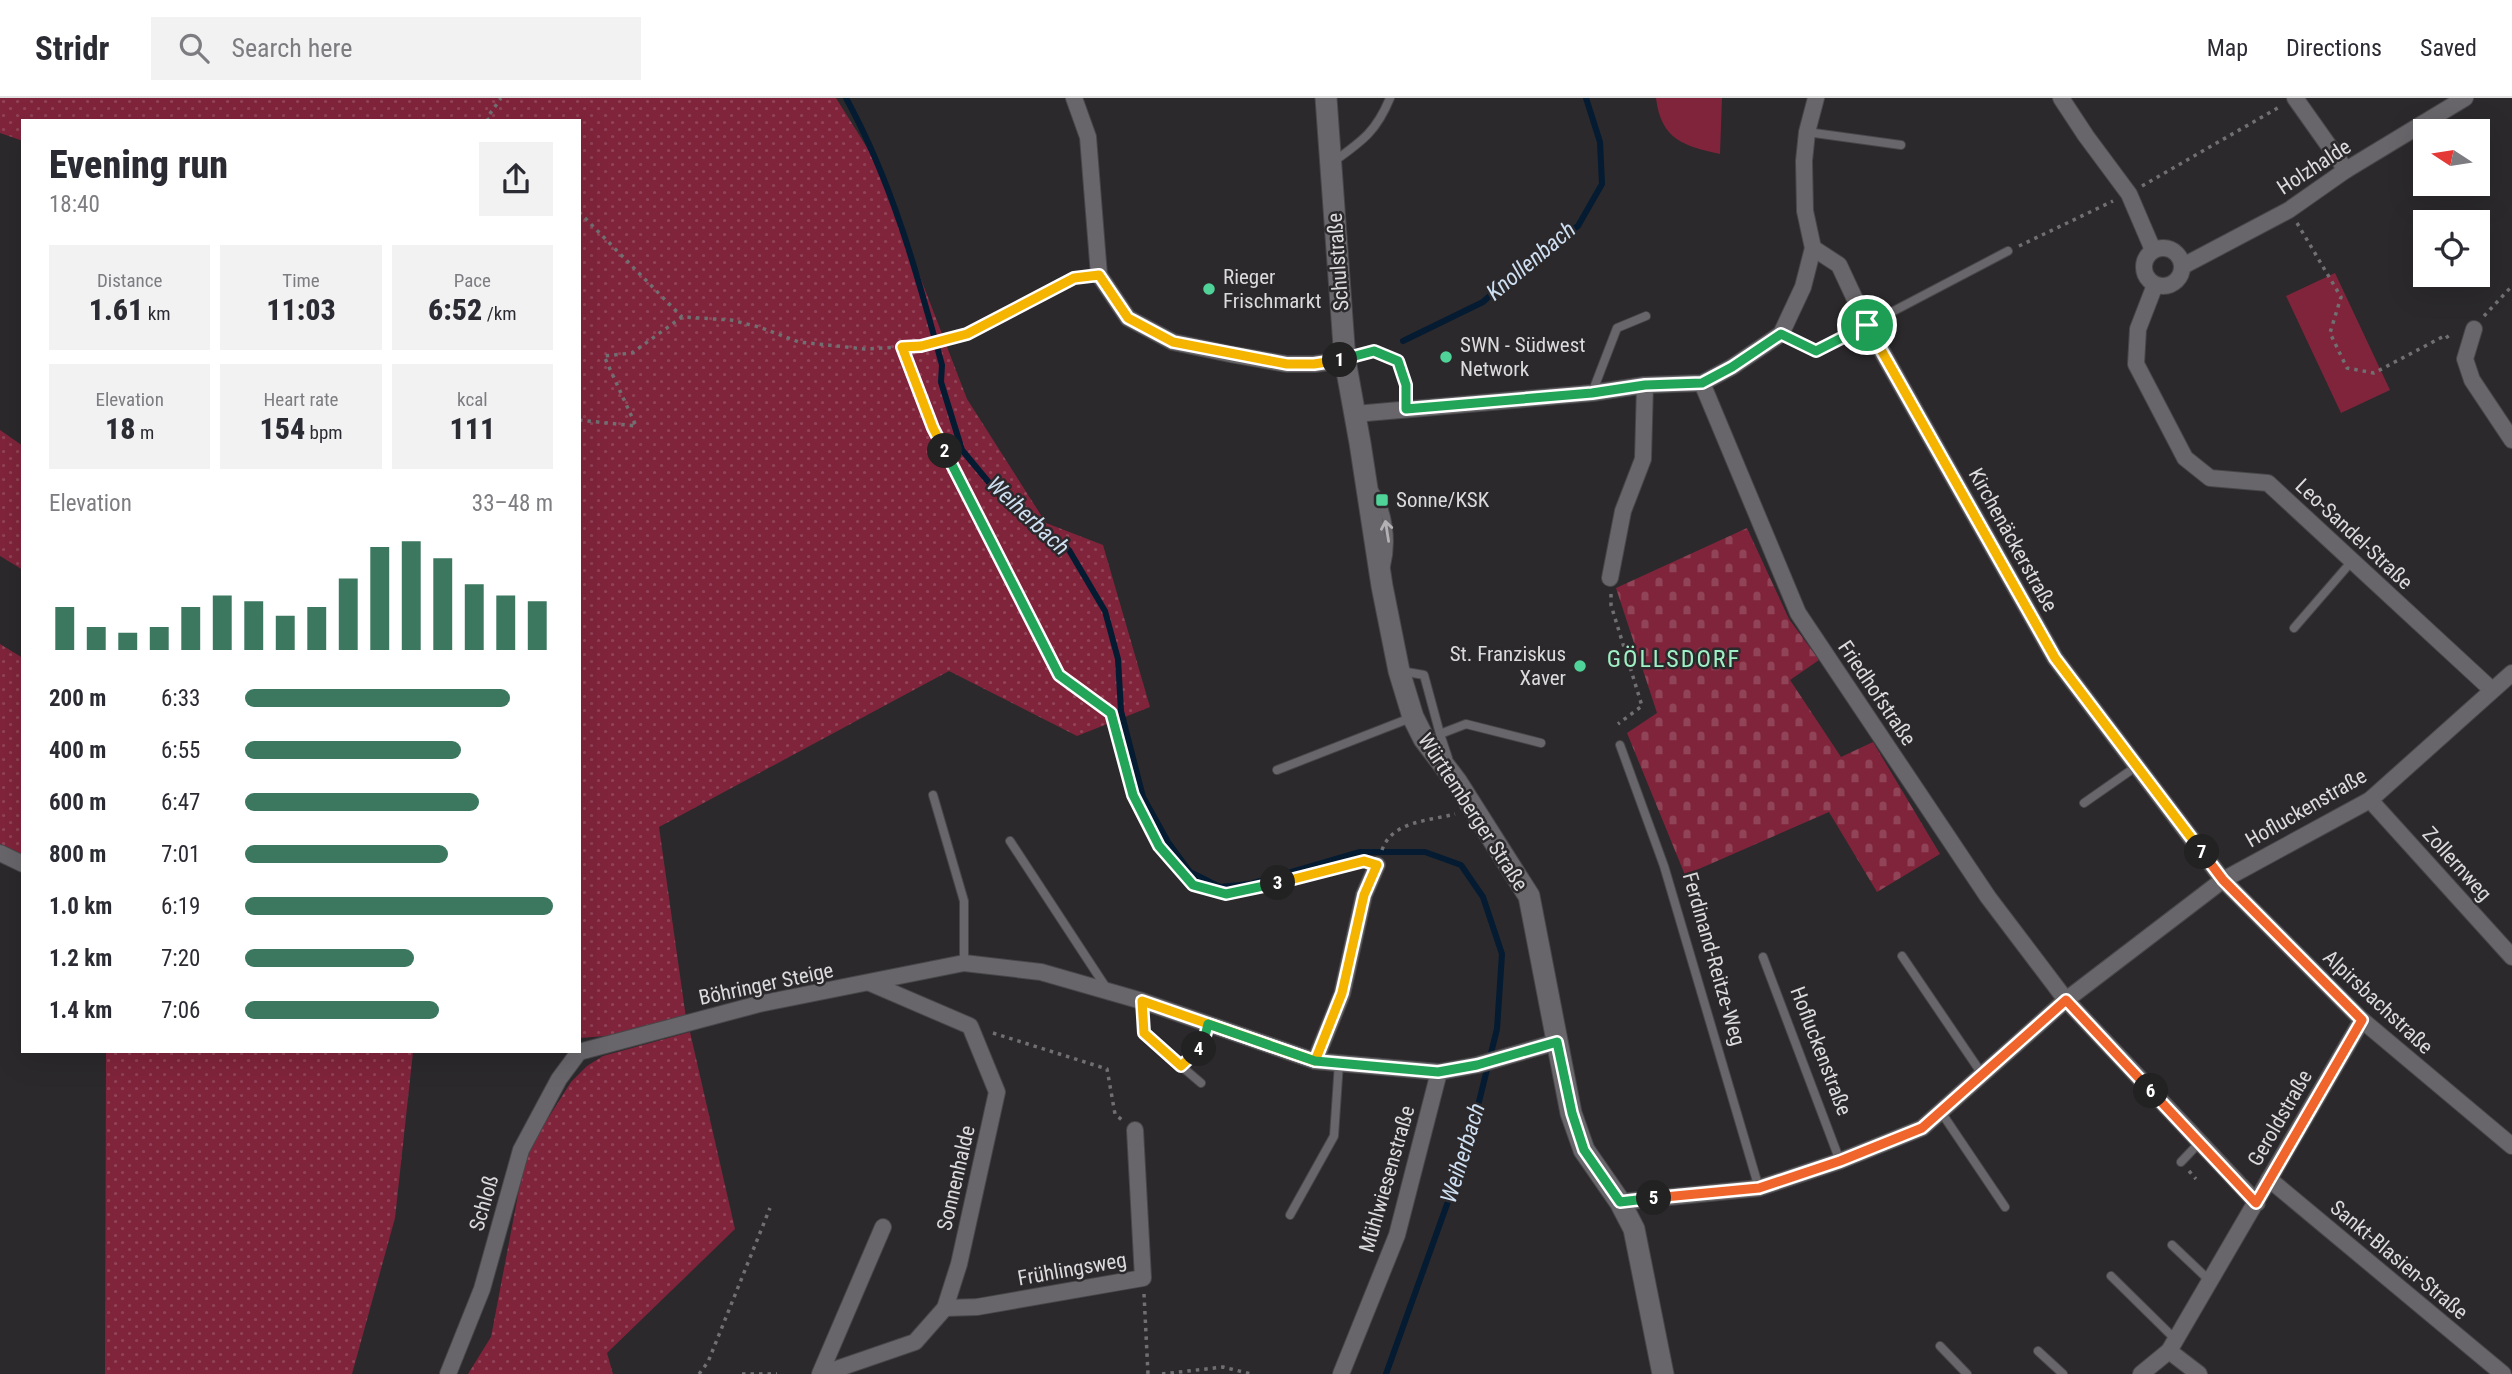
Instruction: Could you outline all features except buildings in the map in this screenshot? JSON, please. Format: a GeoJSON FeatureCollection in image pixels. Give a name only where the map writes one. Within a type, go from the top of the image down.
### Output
{"type":"FeatureCollection","features":[{"type":"Feature","properties":{"kind":"street"},"geometry":{"type":"LineString","coordinates":[[1074,98],[1088,137],[1099,275],[1128,318],[1173,342],[1287,364],[1345,360]]}},
{"type":"Feature","properties":{"kind":"street","name":"Schulstraße"},"geometry":{"type":"LineString","coordinates":[[1326,98],[1345,360]]}},
{"type":"Feature","properties":{"kind":"street"},"geometry":{"type":"LineString","coordinates":[[1355,414],[1592,393],[1645,385],[1702,383],[1732,367],[1781,334],[1803,287],[1813,247],[1805,211],[1804,161],[1807,132],[1816,98]]}},
{"type":"Feature","properties":{"kind":"street"},"geometry":{"type":"LineString","coordinates":[[2061,98],[2085,136],[2129,194],[2153,250]]}},
{"type":"Feature","properties":{"kind":"street","name":"Holzhalde"},"geometry":{"type":"LineString","coordinates":[[2183,265],[2289,209],[2346,170],[2465,98]]}},
{"type":"Feature","properties":{"kind":"street"},"geometry":{"type":"LineString","coordinates":[[2289,101],[2346,170]]}},
{"type":"Feature","properties":{"kind":"street","name":"Kirchenäckerstraße"},"geometry":{"type":"LineString","coordinates":[[1813,247],[1839,265],[1867,325],[2055,658],[2223,880]]}},
{"type":"Feature","properties":{"kind":"street"},"geometry":{"type":"LineString","coordinates":[[2161,248],[2171,249],[2179,256],[2183,265],[2181,275],[2175,283],[2168,286],[2155,285],[2147,279],[2144,267],[2146,258],[2153,250],[2161,248]]}},
{"type":"Feature","properties":{"kind":"street","name":"Leo-Sandel-Straße"},"geometry":{"type":"LineString","coordinates":[[2155,285],[2138,329],[2136,364],[2185,458],[2210,478],[2268,483],[2492,690]]}},
{"type":"Feature","properties":{"kind":"street"},"geometry":{"type":"LineString","coordinates":[[2474,328],[2465,359],[2472,380],[2512,440]]}},
{"type":"Feature","properties":{"kind":"street","name":"Württemberger Straße"},"geometry":{"type":"LineString","coordinates":[[1345,360],[1382,586],[1399,671],[1413,717],[1424,739],[1456,781],[1529,896],[1572,1113],[1584,1150],[1620,1202],[1634,1229],[1663,1374]]}},
{"type":"Feature","properties":{"kind":"street","name":"Friedhofstraße"},"geometry":{"type":"LineString","coordinates":[[1702,383],[1798,613],[1988,897],[2066,1000]]}},
{"type":"Feature","properties":{"kind":"street"},"geometry":{"type":"LineString","coordinates":[[1611,578],[1623,511],[1643,459],[1645,385]]}},
{"type":"Feature","properties":{"kind":"street","name":"Hofluckenstraße"},"geometry":{"type":"LineString","coordinates":[[1620,1202],[1759,1188],[1840,1161],[1922,1128],[2066,1000],[2223,880],[2370,800],[2512,673]]}},
{"type":"Feature","properties":{"kind":"street","name":"Zollernweg"},"geometry":{"type":"LineString","coordinates":[[2370,800],[2512,957]]}},
{"type":"Feature","properties":{"kind":"street"},"geometry":{"type":"LineString","coordinates":[[0,853],[21,863]]}},
{"type":"Feature","properties":{"kind":"street"},"geometry":{"type":"LineString","coordinates":[[1315,1061],[1342,993],[1364,895],[1377,865]]}},
{"type":"Feature","properties":{"kind":"street","name":"Alpirsbachstraße"},"geometry":{"type":"LineString","coordinates":[[2223,880],[2362,1020],[2512,1146]]}},
{"type":"Feature","properties":{"kind":"street","name":"Böhringer Steige"},"geometry":{"type":"LineString","coordinates":[[581,1051],[759,1004],[964,963],[1041,972],[1142,1001],[1315,1061],[1438,1072],[1477,1065],[1557,1042]]}},
{"type":"Feature","properties":{"kind":"street"},"geometry":{"type":"LineString","coordinates":[[870,983],[970,1027]]}},
{"type":"Feature","properties":{"kind":"street"},"geometry":{"type":"LineString","coordinates":[[2066,1000],[2256,1203]]}},
{"type":"Feature","properties":{"kind":"street","name":"Geroldstraße"},"geometry":{"type":"LineString","coordinates":[[2141,1374],[2173,1345],[2362,1020]]}},
{"type":"Feature","properties":{"kind":"street","name":"Sonnenhalde"},"geometry":{"type":"LineString","coordinates":[[821,1374],[915,1342],[945,1308],[959,1264],[997,1092],[970,1027]]}},
{"type":"Feature","properties":{"kind":"street","name":"Schloß"},"geometry":{"type":"LineString","coordinates":[[448,1374],[482,1289],[521,1150],[559,1079],[578,1053]]}},
{"type":"Feature","properties":{"kind":"street","name":"Mühlwiesenstraße"},"geometry":{"type":"LineString","coordinates":[[1341,1374],[1397,1236],[1438,1072]]}},
{"type":"Feature","properties":{"kind":"street","name":"Frühlingsweg"},"geometry":{"type":"LineString","coordinates":[[945,1308],[977,1307],[1143,1278],[1135,1130]]}},
{"type":"Feature","properties":{"kind":"street","name":"Sankt-Blasien-Straße"},"geometry":{"type":"LineString","coordinates":[[2269,1179],[2503,1374]]}},
{"type":"Feature","properties":{"kind":"street","name":"Sonnenhalde"},"geometry":{"type":"LineString","coordinates":[[821,1374],[883,1227]]}},
{"type":"Feature","properties":{"kind":"street"},"geometry":{"type":"LineString","coordinates":[[2173,1345],[2199,1374]]}},
{"type":"Feature","properties":{"kind":"lane"},"geometry":{"type":"LineString","coordinates":[[1331,163],[1363,140],[1381,119],[1390,98]]}},
{"type":"Feature","properties":{"kind":"lane"},"geometry":{"type":"LineString","coordinates":[[1807,132],[1901,145]]}},
{"type":"Feature","properties":{"kind":"lane"},"geometry":{"type":"LineString","coordinates":[[1867,325],[2008,251]]}},
{"type":"Feature","properties":{"kind":"lane"},"geometry":{"type":"LineString","coordinates":[[967,334],[1074,278],[1099,275]]}},
{"type":"Feature","properties":{"kind":"lane"},"geometry":{"type":"LineString","coordinates":[[1592,393],[1617,328],[1646,316]]}},
{"type":"Feature","properties":{"kind":"lane"},"geometry":{"type":"LineString","coordinates":[[1345,360],[1374,351],[1398,361],[1406,385],[1406,409]]}},
{"type":"Feature","properties":{"kind":"lane"},"geometry":{"type":"LineString","coordinates":[[2294,628],[2352,561]]}},
{"type":"Feature","properties":{"kind":"lane"},"geometry":{"type":"LineString","coordinates":[[1399,671],[1424,675],[1456,781]]}},
{"type":"Feature","properties":{"kind":"lane"},"geometry":{"type":"LineString","coordinates":[[1277,770],[1413,717]]}},
{"type":"Feature","properties":{"kind":"lane"},"geometry":{"type":"LineString","coordinates":[[1440,734],[1466,724],[1541,743]]}},
{"type":"Feature","properties":{"kind":"lane","name":"Ferdinand-Reitze-Weg"},"geometry":{"type":"LineString","coordinates":[[1620,745],[1664,866],[1759,1188]]}},
{"type":"Feature","properties":{"kind":"lane"},"geometry":{"type":"LineString","coordinates":[[2084,803],[2137,766]]}},
{"type":"Feature","properties":{"kind":"lane"},"geometry":{"type":"LineString","coordinates":[[933,796],[964,901],[964,963]]}},
{"type":"Feature","properties":{"kind":"lane"},"geometry":{"type":"LineString","coordinates":[[1010,841],[1109,991]]}},
{"type":"Feature","properties":{"kind":"lane"},"geometry":{"type":"LineString","coordinates":[[1902,956],[1982,1074]]}},
{"type":"Feature","properties":{"kind":"lane","name":"Hofluckenstraße"},"geometry":{"type":"LineString","coordinates":[[1763,957],[1840,1161]]}},
{"type":"Feature","properties":{"kind":"lane"},"geometry":{"type":"LineString","coordinates":[[1142,1001],[1144,1033],[1201,1083]]}},
{"type":"Feature","properties":{"kind":"lane"},"geometry":{"type":"LineString","coordinates":[[1181,1066],[1203,1045],[1208,1024]]}},
{"type":"Feature","properties":{"kind":"lane"},"geometry":{"type":"LineString","coordinates":[[1290,1215],[1334,1136],[1339,1063]]}},
{"type":"Feature","properties":{"kind":"lane"},"geometry":{"type":"LineString","coordinates":[[1941,1112],[2005,1207]]}},
{"type":"Feature","properties":{"kind":"lane"},"geometry":{"type":"LineString","coordinates":[[2181,1162],[2200,1142]]}},
{"type":"Feature","properties":{"kind":"lane"},"geometry":{"type":"LineString","coordinates":[[2172,1245],[2210,1281]]}},
{"type":"Feature","properties":{"kind":"lane"},"geometry":{"type":"LineString","coordinates":[[2111,1276],[2173,1345]]}},
{"type":"Feature","properties":{"kind":"lane"},"geometry":{"type":"LineString","coordinates":[[1940,1346],[1967,1374]]}},
{"type":"Feature","properties":{"kind":"lane"},"geometry":{"type":"LineString","coordinates":[[2038,1351],[2063,1374]]}},
{"type":"Feature","properties":{"kind":"path"},"geometry":{"type":"LineString","coordinates":[[488,119],[501,98]]}},
{"type":"Feature","properties":{"kind":"path"},"geometry":{"type":"LineString","coordinates":[[2008,251],[2129,194],[2289,101]]}},
{"type":"Feature","properties":{"kind":"path"},"geometry":{"type":"LineString","coordinates":[[2289,209],[2341,297],[2330,333],[2347,368],[2374,373],[2446,335],[2465,359]]}},
{"type":"Feature","properties":{"kind":"path"},"geometry":{"type":"LineString","coordinates":[[581,214],[682,317]]}},
{"type":"Feature","properties":{"kind":"path"},"geometry":{"type":"LineString","coordinates":[[2474,328],[2512,286]]}},
{"type":"Feature","properties":{"kind":"path"},"geometry":{"type":"LineString","coordinates":[[581,420],[636,426],[604,356],[632,353],[682,317],[731,320],[799,342],[864,349],[921,346],[967,334]]}},
{"type":"Feature","properties":{"kind":"path"},"geometry":{"type":"LineString","coordinates":[[1781,334],[1816,351],[1867,325]]}},
{"type":"Feature","properties":{"kind":"path"},"geometry":{"type":"LineString","coordinates":[[902,347],[933,428],[1059,675],[1111,713],[1133,795],[1159,846],[1193,885],[1226,894],[1364,861],[1377,865]]}},
{"type":"Feature","properties":{"kind":"path"},"geometry":{"type":"LineString","coordinates":[[1611,578],[1611,605],[1642,706],[1618,724]]}},
{"type":"Feature","properties":{"kind":"path"},"geometry":{"type":"LineString","coordinates":[[1386,838],[1397,828],[1474,810]]}},
{"type":"Feature","properties":{"kind":"path"},"geometry":{"type":"LineString","coordinates":[[970,1027],[1107,1069],[1115,1114],[1135,1130]]}},
{"type":"Feature","properties":{"kind":"path"},"geometry":{"type":"LineString","coordinates":[[699,1374],[708,1362],[769,1208]]}},
{"type":"Feature","properties":{"kind":"path"},"geometry":{"type":"LineString","coordinates":[[1143,1278],[1148,1374]]}},
{"type":"Feature","properties":{"kind":"path"},"geometry":{"type":"LineString","coordinates":[[1162,1374],[1223,1367],[1251,1374]]}},
{"type":"Feature","properties":{"kind":"path"},"geometry":{"type":"LineString","coordinates":[[742,1374],[777,1374]]}},
{"type":"Feature","properties":{"kind":"green space"},"geometry":{"type":"Polygon","coordinates":[[[0,98],[836,98],[876,162],[967,399],[1046,523],[1103,545],[1150,707],[1077,736],[949,671],[659,827],[686,1018],[621,1035],[581,1038],[581,119],[21,119],[21,140],[0,133],[0,98]]]}},
{"type":"Feature","properties":{"kind":"green space"},"geometry":{"type":"Polygon","coordinates":[[[1656,98],[1722,98],[1720,154],[1676,139],[1663,123],[1656,98]]]}},
{"type":"Feature","properties":{"kind":"green space"},"geometry":{"type":"Polygon","coordinates":[[[2335,273],[2390,390],[2341,413],[2286,296],[2335,273]]]}},
{"type":"Feature","properties":{"kind":"green space"},"geometry":{"type":"Polygon","coordinates":[[[0,430],[21,445],[21,569],[0,556],[0,430]]]}},
{"type":"Feature","properties":{"kind":"green space"},"geometry":{"type":"Polygon","coordinates":[[[1747,528],[1789,619],[1819,660],[1790,680],[1841,757],[1873,742],[1940,854],[1877,892],[1829,812],[1685,875],[1627,733],[1657,713],[1616,588],[1747,528]]]}},
{"type":"Feature","properties":{"kind":"green space"},"geometry":{"type":"Polygon","coordinates":[[[0,644],[21,657],[21,855],[0,845],[0,644]]]}},
{"type":"Feature","properties":{"kind":"green space"},"geometry":{"type":"Polygon","coordinates":[[[690,1032],[735,1229],[607,1353],[613,1374],[468,1374],[491,1337],[526,1153],[571,1082],[587,1066],[603,1056],[690,1032]]]}},
{"type":"Feature","properties":{"kind":"green space"},"geometry":{"type":"Polygon","coordinates":[[[106,1053],[413,1053],[395,1218],[352,1374],[105,1374],[106,1053]]]}},
{"type":"Feature","properties":{"kind":"waterway","name":"Weiherbach"},"geometry":{"type":"LineString","coordinates":[[846,98],[877,162],[902,228],[942,365],[941,382],[962,450],[1001,497],[1069,550],[1105,611],[1118,659],[1121,711],[1143,797],[1168,842],[1190,872],[1220,887],[1250,884],[1360,852],[1425,852],[1461,865],[1483,897],[1502,954],[1497,1029],[1468,1146],[1386,1374]]}},
{"type":"Feature","properties":{"kind":"waterway","name":"Knollenbach"},"geometry":{"type":"LineString","coordinates":[[1403,341],[1483,302],[1532,257],[1578,226],[1602,184],[1600,142],[1586,98]]}},
{"type":"Feature","properties":{"kind":"place","name":"Rieger Frischmarkt"},"geometry":{"type":"Point","coordinates":[1209,289]}},
{"type":"Feature","properties":{"kind":"place","name":"SWN - Südwest Network"},"geometry":{"type":"Point","coordinates":[1446,357]}},
{"type":"Feature","properties":{"kind":"place","name":"Sonne/KSK"},"geometry":{"type":"Point","coordinates":[1382,500]}},
{"type":"Feature","properties":{"kind":"place","name":"St. Franziskus Xaver"},"geometry":{"type":"Point","coordinates":[1580,666]}},
{"type":"Feature","properties":{"kind":"district","name":"GÖLLSDORF"},"geometry":{"type":"Point","coordinates":[1674,659]}},
{"type":"Feature","properties":{"kind":"route"},"geometry":{"type":"LineString","coordinates":[[1867,325],[1816,351],[1781,334],[1732,367],[1702,383],[1645,385],[1592,393],[1406,409],[1406,385],[1398,361],[1374,351],[1345,360],[1287,364],[1173,342],[1128,318],[1099,275],[1074,278],[967,334],[921,346],[902,347],[933,428],[1059,675],[1111,713],[1133,795],[1159,846],[1193,885],[1226,894],[1364,861],[1377,865],[1364,895],[1342,993],[1315,1061],[1208,1024],[1142,1001],[1144,1033],[1181,1066],[1203,1045],[1208,1024],[1261,1042],[1315,1061],[1438,1072],[1477,1065],[1557,1042],[1572,1113],[1584,1150],[1620,1202],[1759,1188],[1840,1161],[1922,1128],[2066,1000],[2256,1203],[2362,1020],[2223,880],[2055,658],[1867,325]]}}]}
